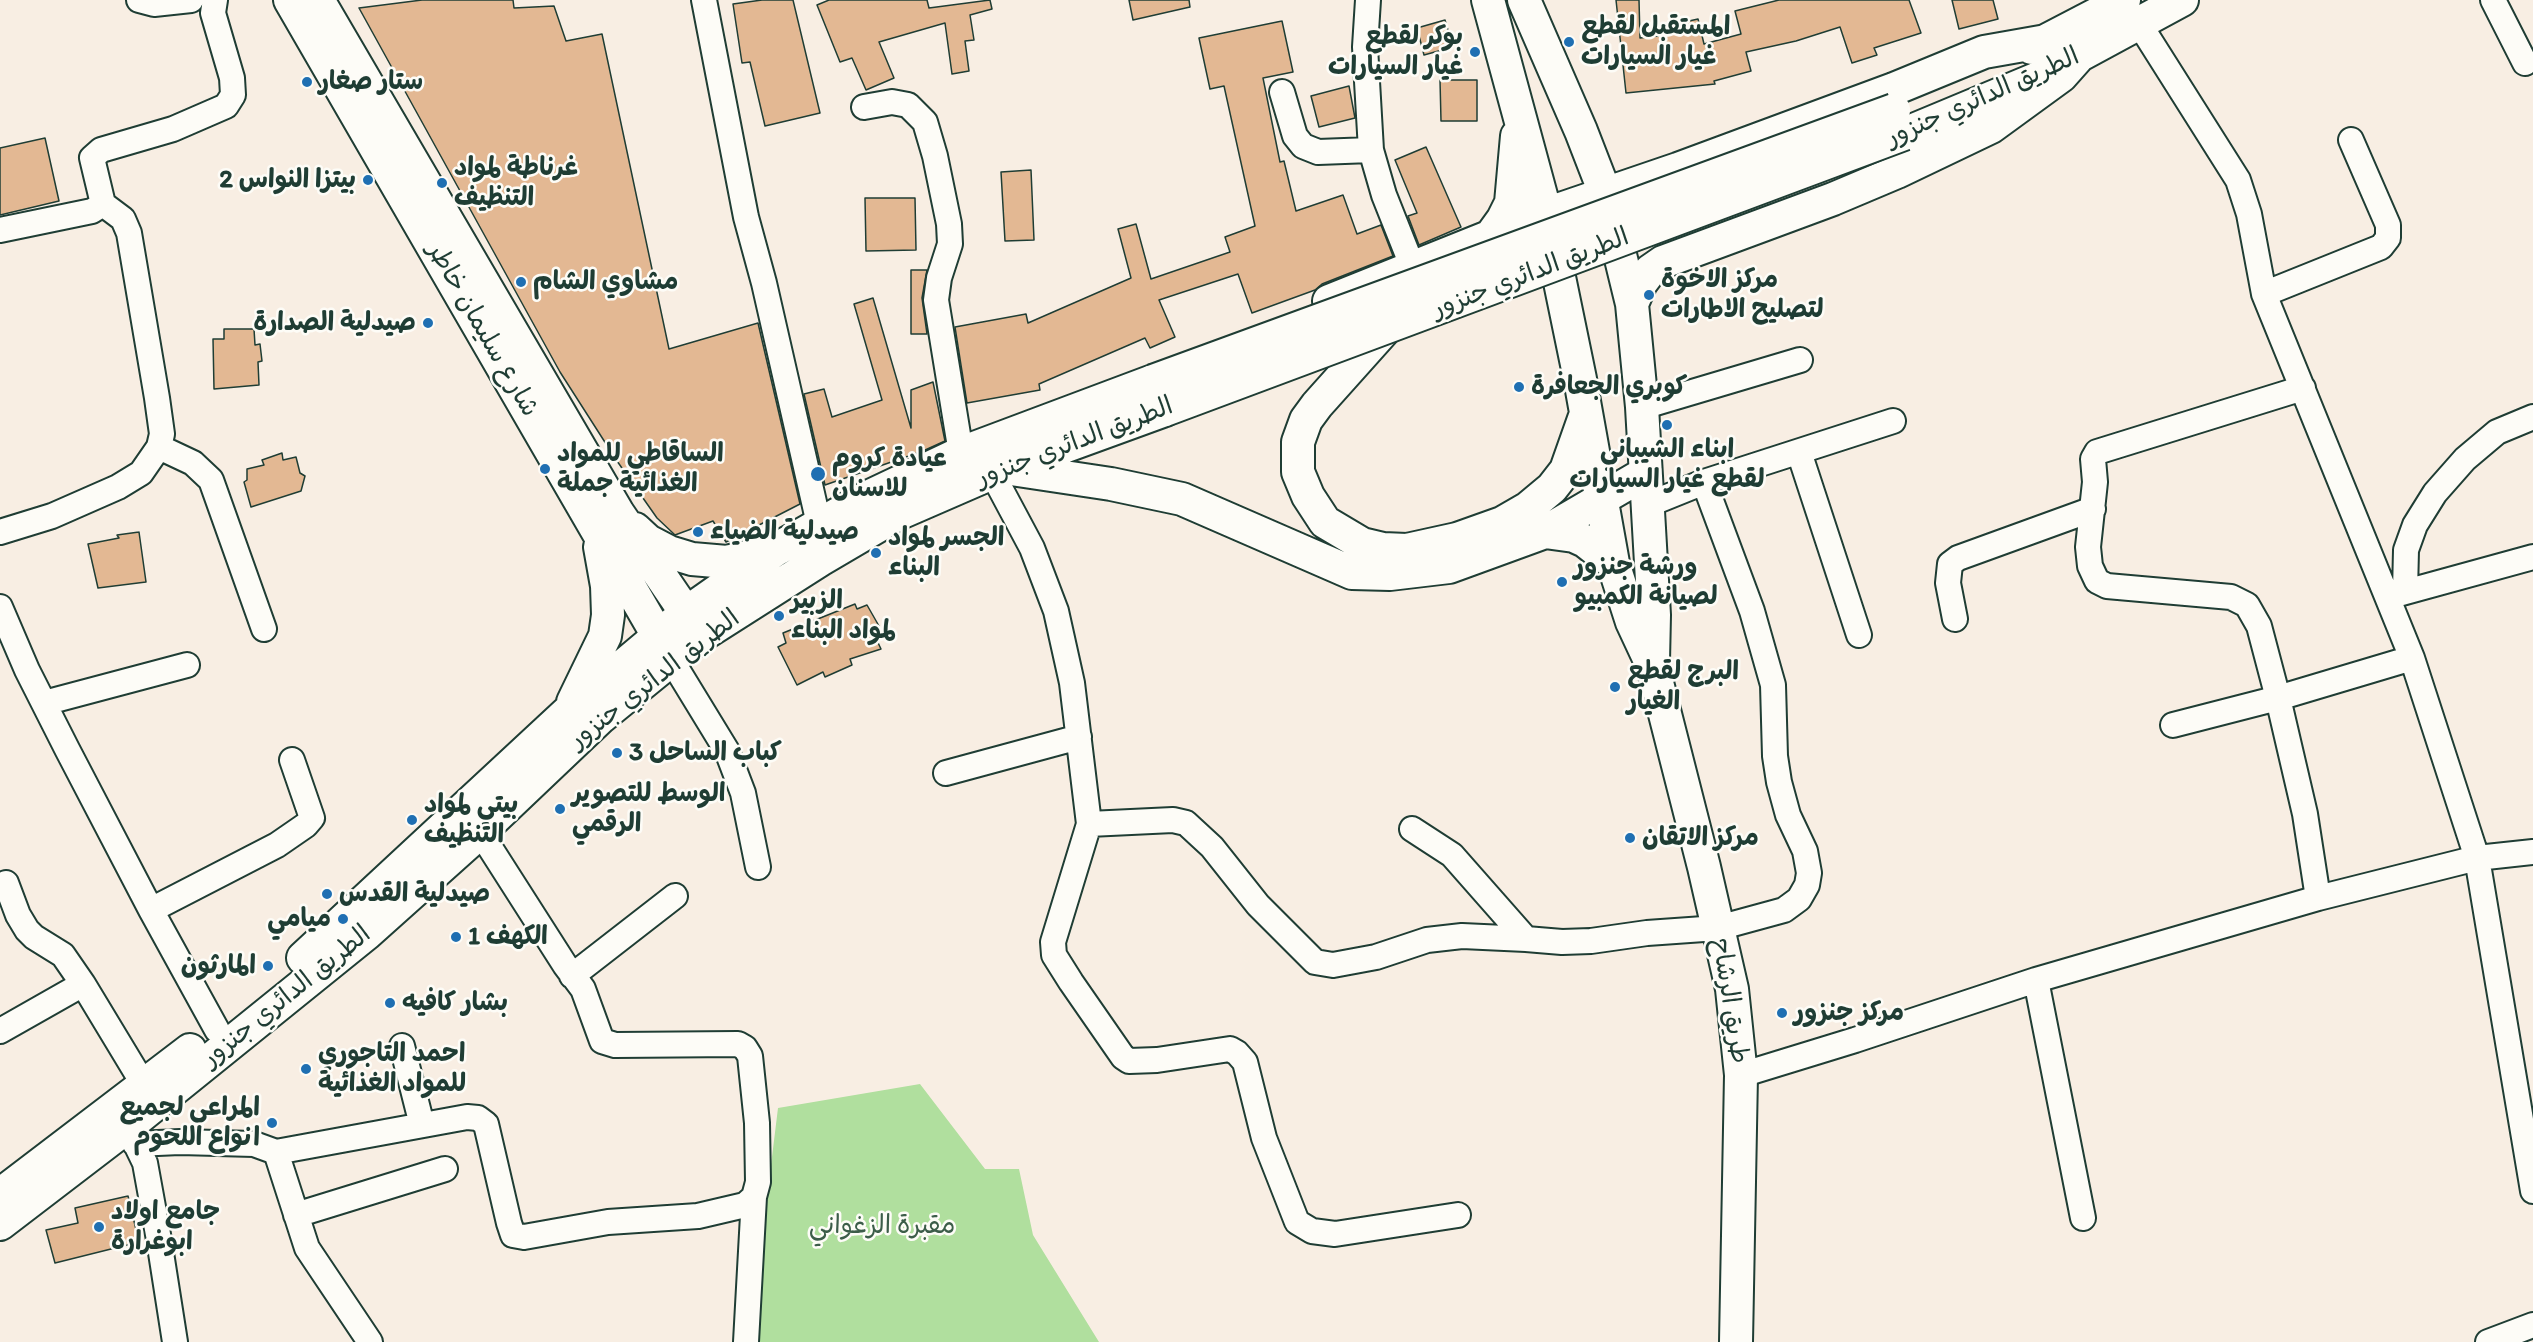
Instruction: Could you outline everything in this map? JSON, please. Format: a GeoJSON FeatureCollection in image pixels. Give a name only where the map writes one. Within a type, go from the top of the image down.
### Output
{"type":"FeatureCollection","features":[{"type":"Feature","properties":{"kind":"main road","name":"شارع سليمان خاطر"},"geometry":{"type":"LineString","coordinates":[[290,0],[604,514],[692,625]]}},
{"type":"Feature","properties":{"kind":"main road","name":"شارع سليمان خاطر"},"geometry":{"type":"LineString","coordinates":[[318,0],[604,514],[666,648]]}},
{"type":"Feature","properties":{"kind":"main road"},"geometry":{"type":"LineString","coordinates":[[1488,0],[1546,214],[1580,379],[1613,563],[1632,622],[1653,668]]}},
{"type":"Feature","properties":{"kind":"main road"},"geometry":{"type":"LineString","coordinates":[[1524,0],[1581,130],[1605,193],[1632,304],[1642,407],[1644,474],[1654,615],[1653,668]]}},
{"type":"Feature","properties":{"kind":"main road","name":"الطريق الدائري جنزور"},"geometry":{"type":"LineString","coordinates":[[692,625],[820,560],[900,513],[1000,471],[1385,329],[1899,122],[2052,40],[2132,12],[2182,0]]}},
{"type":"Feature","properties":{"kind":"main road","name":"الطريق الدائري جنزور"},"geometry":{"type":"LineString","coordinates":[[0,1224],[131,1135],[366,934],[480,832],[601,717],[666,648],[777,549],[819,524],[868,497],[961,453],[1154,381],[1899,122],[2036,79],[2077,58],[2132,12]]}},
{"type":"Feature","properties":{"kind":"main road"},"geometry":{"type":"LineString","coordinates":[[1033,426],[1070,404],[1137,374],[1413,268],[1546,214],[1678,169],[1984,52],[2052,40]]}},
{"type":"Feature","properties":{"kind":"main road"},"geometry":{"type":"LineString","coordinates":[[1632,304],[1645,277],[1663,262],[1833,199],[1963,141],[1991,127],[2026,103],[2061,76],[2077,58]]}},
{"type":"Feature","properties":{"kind":"main road"},"geometry":{"type":"LineString","coordinates":[[1490,237],[1511,204],[1519,108]]}},
{"type":"Feature","properties":{"kind":"main road"},"geometry":{"type":"LineString","coordinates":[[1581,130],[1610,160],[1623,167],[1647,172],[1678,169]]}},
{"type":"Feature","properties":{"kind":"main road"},"geometry":{"type":"LineString","coordinates":[[1385,329],[1317,405],[1306,420],[1298,442],[1298,472],[1308,496],[1325,522],[1362,544],[1383,549],[1417,548],[1457,539],[1502,523],[1528,508],[1552,488],[1566,470],[1585,415]]}},
{"type":"Feature","properties":{"kind":"main road"},"geometry":{"type":"LineString","coordinates":[[1000,471],[1112,484],[1182,499],[1352,573],[1390,574],[1449,567],[1545,532],[1644,474]]}},
{"type":"Feature","properties":{"kind":"main road"},"geometry":{"type":"LineString","coordinates":[[604,514],[669,552],[692,559],[728,562],[777,549]]}},
{"type":"Feature","properties":{"kind":"main road"},"geometry":{"type":"LineString","coordinates":[[568,712],[605,636],[608,615],[603,557],[604,514]]}},
{"type":"Feature","properties":{"kind":"main road"},"geometry":{"type":"LineString","coordinates":[[1545,532],[1560,532],[1580,538],[1613,563]]}},
{"type":"Feature","properties":{"kind":"main road","name":"الطريق الدائري جنزور"},"geometry":{"type":"LineString","coordinates":[[0,1195],[217,1030],[325,941],[568,712],[666,648]]}},
{"type":"Feature","properties":{"kind":"main road","name":"طريق الرشاح"},"geometry":{"type":"LineString","coordinates":[[1653,668],[1732,989],[1740,1075],[1736,1342]]}},
{"type":"Feature","properties":{"kind":"street"},"geometry":{"type":"LineString","coordinates":[[139,0],[154,4],[191,0]]}},
{"type":"Feature","properties":{"kind":"street"},"geometry":{"type":"LineString","coordinates":[[0,532],[52,516],[118,487],[141,473],[159,447],[162,434],[157,398],[129,233],[123,219],[104,204],[92,158],[101,150],[172,129],[226,106],[233,95],[228,59],[213,13],[215,0]]}},
{"type":"Feature","properties":{"kind":"street"},"geometry":{"type":"LineString","coordinates":[[704,0],[746,217],[764,283],[819,524]]}},
{"type":"Feature","properties":{"kind":"street"},"geometry":{"type":"LineString","coordinates":[[1368,0],[1365,47],[1371,150],[1384,195],[1413,268]]}},
{"type":"Feature","properties":{"kind":"street"},"geometry":{"type":"LineString","coordinates":[[2493,0],[2525,63]]}},
{"type":"Feature","properties":{"kind":"street"},"geometry":{"type":"LineString","coordinates":[[2132,12],[2238,180],[2249,214],[2264,294],[2303,388],[2397,595],[2412,658],[2477,858],[2533,1191]]}},
{"type":"Feature","properties":{"kind":"street"},"geometry":{"type":"LineString","coordinates":[[1282,92],[1295,136],[1303,146],[1318,152],[1371,150]]}},
{"type":"Feature","properties":{"kind":"street"},"geometry":{"type":"LineString","coordinates":[[864,107],[892,102],[908,105],[925,122],[935,156],[949,224],[950,244],[939,278],[936,300],[961,453]]}},
{"type":"Feature","properties":{"kind":"street"},"geometry":{"type":"LineString","coordinates":[[2264,294],[2381,247],[2388,238],[2388,225],[2351,140]]}},
{"type":"Feature","properties":{"kind":"street"},"geometry":{"type":"LineString","coordinates":[[0,230],[92,211],[104,204]]}},
{"type":"Feature","properties":{"kind":"street"},"geometry":{"type":"LineString","coordinates":[[1642,407],[1800,360]]}},
{"type":"Feature","properties":{"kind":"street"},"geometry":{"type":"LineString","coordinates":[[2303,388],[2097,452],[2093,459],[2095,482],[2088,546],[2090,566],[2097,581],[2107,586],[2231,597],[2247,605],[2259,626],[2278,698],[2305,814],[2318,898]]}},
{"type":"Feature","properties":{"kind":"street"},"geometry":{"type":"LineString","coordinates":[[2397,595],[2406,550],[2415,525],[2435,493],[2464,459],[2497,432],[2533,417]]}},
{"type":"Feature","properties":{"kind":"street"},"geometry":{"type":"LineString","coordinates":[[1647,505],[1704,482],[1893,421]]}},
{"type":"Feature","properties":{"kind":"street"},"geometry":{"type":"LineString","coordinates":[[159,447],[193,463],[211,480],[264,629]]}},
{"type":"Feature","properties":{"kind":"street"},"geometry":{"type":"LineString","coordinates":[[1799,452],[1859,635]]}},
{"type":"Feature","properties":{"kind":"street"},"geometry":{"type":"LineString","coordinates":[[1000,471],[1056,611],[1072,683],[1089,824],[1056,930],[1053,942],[1054,955],[1123,1057],[1137,1062],[1230,1049],[1237,1053],[1245,1062],[1264,1138],[1297,1222],[1312,1232],[1335,1234],[1458,1215]]}},
{"type":"Feature","properties":{"kind":"street"},"geometry":{"type":"LineString","coordinates":[[1089,824],[1173,820],[1186,823],[1212,847],[1258,905],[1315,962],[1333,965],[1376,957],[1427,940],[1462,936],[1544,941],[1591,941],[1647,933],[1718,928],[1784,910],[1799,899],[1807,885],[1809,873],[1805,851],[1788,815],[1779,782],[1775,756],[1773,685],[1752,611],[1704,482]]}},
{"type":"Feature","properties":{"kind":"street"},"geometry":{"type":"LineString","coordinates":[[1955,619],[1948,583],[1950,564],[1958,558],[2093,509]]}},
{"type":"Feature","properties":{"kind":"street"},"geometry":{"type":"LineString","coordinates":[[2397,595],[2533,557]]}},
{"type":"Feature","properties":{"kind":"street"},"geometry":{"type":"LineString","coordinates":[[0,607],[44,703],[151,910],[217,1030]]}},
{"type":"Feature","properties":{"kind":"street"},"geometry":{"type":"LineString","coordinates":[[666,648],[727,751],[743,793],[758,867]]}},
{"type":"Feature","properties":{"kind":"street"},"geometry":{"type":"LineString","coordinates":[[2173,724],[2278,698],[2412,658]]}},
{"type":"Feature","properties":{"kind":"street"},"geometry":{"type":"LineString","coordinates":[[44,703],[187,665]]}},
{"type":"Feature","properties":{"kind":"street"},"geometry":{"type":"LineString","coordinates":[[946,773],[1079,736]]}},
{"type":"Feature","properties":{"kind":"street"},"geometry":{"type":"LineString","coordinates":[[151,910],[277,845],[306,825],[312,818],[292,760]]}},
{"type":"Feature","properties":{"kind":"street"},"geometry":{"type":"LineString","coordinates":[[1412,829],[1452,855],[1527,939]]}},
{"type":"Feature","properties":{"kind":"street"},"geometry":{"type":"LineString","coordinates":[[480,832],[572,976],[583,989],[602,1041],[606,1044],[738,1044],[745,1048],[750,1056],[757,1123],[758,1182],[754,1197],[746,1342]]}},
{"type":"Feature","properties":{"kind":"street"},"geometry":{"type":"LineString","coordinates":[[1740,1075],[1855,1040],[2036,980],[2318,898],[2477,858],[2533,852]]}},
{"type":"Feature","properties":{"kind":"street"},"geometry":{"type":"LineString","coordinates":[[6,883],[18,915],[27,930],[63,955],[144,1085]]}},
{"type":"Feature","properties":{"kind":"street"},"geometry":{"type":"LineString","coordinates":[[572,976],[675,896]]}},
{"type":"Feature","properties":{"kind":"street"},"geometry":{"type":"LineString","coordinates":[[2036,980],[2083,1218]]}},
{"type":"Feature","properties":{"kind":"street"},"geometry":{"type":"LineString","coordinates":[[0,1031],[83,984]]}},
{"type":"Feature","properties":{"kind":"street"},"geometry":{"type":"LineString","coordinates":[[402,1046],[422,1125]]}},
{"type":"Feature","properties":{"kind":"street"},"geometry":{"type":"LineString","coordinates":[[131,1135],[180,1142],[254,1144],[276,1152],[467,1117],[482,1120],[486,1124],[509,1223],[513,1235],[519,1236],[608,1222],[698,1216],[745,1205],[754,1197]]}},
{"type":"Feature","properties":{"kind":"street"},"geometry":{"type":"LineString","coordinates":[[131,1135],[145,1163],[175,1342]]}},
{"type":"Feature","properties":{"kind":"street"},"geometry":{"type":"LineString","coordinates":[[276,1152],[307,1248],[370,1342]]}},
{"type":"Feature","properties":{"kind":"street"},"geometry":{"type":"LineString","coordinates":[[296,1215],[445,1169]]}},
{"type":"Feature","properties":{"kind":"street"},"geometry":{"type":"LineString","coordinates":[[2488,1342],[2533,1325]]}},
{"type":"Feature","properties":{"kind":"green space","name":"مقبرة الزغواني"},"geometry":{"type":"Polygon","coordinates":[[[920,1084],[985,1169],[1019,1169],[1033,1235],[1099,1342],[760,1342],[755,1295],[778,1108],[920,1084]]]}},
{"type":"Feature","properties":{"kind":"building"},"geometry":{"type":"Polygon","coordinates":[[[422,0],[513,0],[514,8],[554,6],[566,41],[602,34],[669,349],[758,323],[800,504],[726,542],[713,521],[675,535],[657,518],[560,372],[359,8],[422,0]]]}},
{"type":"Feature","properties":{"kind":"building"},"geometry":{"type":"Polygon","coordinates":[[[762,0],[793,0],[820,113],[765,126],[750,62],[742,63],[733,4],[762,0]]]}},
{"type":"Feature","properties":{"kind":"building"},"geometry":{"type":"Polygon","coordinates":[[[829,0],[927,0],[929,8],[990,0],[992,9],[970,15],[974,40],[965,41],[969,71],[952,74],[945,23],[879,42],[894,78],[866,90],[852,58],[840,62],[817,5],[829,0]]]}},
{"type":"Feature","properties":{"kind":"building"},"geometry":{"type":"Polygon","coordinates":[[[1129,0],[1189,0],[1190,7],[1133,20],[1129,0]]]}},
{"type":"Feature","properties":{"kind":"building"},"geometry":{"type":"Polygon","coordinates":[[[1616,0],[1639,0],[1640,38],[1683,33],[1680,23],[1698,19],[1704,44],[1741,34],[1735,11],[1779,0],[1909,0],[1921,33],[1874,48],[1877,55],[1852,63],[1840,27],[1796,41],[1746,52],[1751,71],[1714,81],[1715,84],[1626,93],[1616,0]]]}},
{"type":"Feature","properties":{"kind":"building"},"geometry":{"type":"Polygon","coordinates":[[[1952,0],[1993,0],[1998,19],[1959,29],[1952,0]]]}},
{"type":"Feature","properties":{"kind":"building"},"geometry":{"type":"Polygon","coordinates":[[[1445,20],[1453,47],[1424,55],[1417,28],[1445,20]]]}},
{"type":"Feature","properties":{"kind":"building"},"geometry":{"type":"Polygon","coordinates":[[[1282,21],[1293,72],[1263,78],[1280,162],[1284,161],[1296,211],[1343,195],[1357,234],[1381,225],[1393,256],[1322,284],[1315,290],[1252,313],[1238,274],[1159,300],[1175,337],[1150,348],[1145,338],[1039,384],[1040,390],[967,403],[955,327],[1026,314],[1028,323],[1131,278],[1118,229],[1136,224],[1151,279],[1230,252],[1225,237],[1255,226],[1224,86],[1210,89],[1199,38],[1282,21]]]}},
{"type":"Feature","properties":{"kind":"building"},"geometry":{"type":"Polygon","coordinates":[[[1440,80],[1477,80],[1477,121],[1441,121],[1440,80]]]}},
{"type":"Feature","properties":{"kind":"building"},"geometry":{"type":"Polygon","coordinates":[[[1349,86],[1355,118],[1319,127],[1311,96],[1349,86]]]}},
{"type":"Feature","properties":{"kind":"building"},"geometry":{"type":"Polygon","coordinates":[[[45,138],[59,201],[0,215],[0,148],[45,138]]]}},
{"type":"Feature","properties":{"kind":"building"},"geometry":{"type":"Polygon","coordinates":[[[1426,147],[1461,227],[1419,245],[1408,216],[1417,213],[1395,160],[1426,147]]]}},
{"type":"Feature","properties":{"kind":"building"},"geometry":{"type":"Polygon","coordinates":[[[1031,170],[1034,240],[1005,241],[1001,172],[1031,170]]]}},
{"type":"Feature","properties":{"kind":"building"},"geometry":{"type":"Polygon","coordinates":[[[865,198],[915,198],[916,250],[866,251],[865,198]]]}},
{"type":"Feature","properties":{"kind":"building"},"geometry":{"type":"Polygon","coordinates":[[[911,270],[927,270],[922,298],[927,334],[911,334],[911,270]]]}},
{"type":"Feature","properties":{"kind":"building"},"geometry":{"type":"Polygon","coordinates":[[[873,298],[911,428],[911,390],[933,382],[945,441],[923,451],[825,485],[804,394],[824,389],[832,417],[882,400],[854,304],[873,298]]]}},
{"type":"Feature","properties":{"kind":"building"},"geometry":{"type":"Polygon","coordinates":[[[224,329],[254,329],[255,345],[260,344],[262,361],[258,362],[259,385],[214,389],[213,339],[224,339],[224,329]]]}},
{"type":"Feature","properties":{"kind":"building"},"geometry":{"type":"Polygon","coordinates":[[[282,453],[283,460],[296,457],[300,473],[305,476],[301,491],[251,507],[244,482],[247,480],[247,469],[264,465],[262,460],[282,453]]]}},
{"type":"Feature","properties":{"kind":"building"},"geometry":{"type":"Polygon","coordinates":[[[139,532],[146,582],[98,588],[88,544],[119,538],[117,535],[139,532]]]}},
{"type":"Feature","properties":{"kind":"building"},"geometry":{"type":"Polygon","coordinates":[[[855,604],[857,609],[867,605],[879,626],[872,630],[881,649],[850,659],[852,665],[825,677],[823,672],[797,685],[778,647],[786,643],[783,633],[855,604]]]}},
{"type":"Feature","properties":{"kind":"building","name":"جامع اولاد ابوغرارة"},"geometry":{"type":"Polygon","coordinates":[[[128,1196],[139,1242],[55,1263],[46,1230],[78,1223],[75,1208],[128,1196]]]}},
{"type":"Feature","properties":{"kind":"place","name":"المستقبل لقطع غيار السيارات"},"geometry":{"type":"Point","coordinates":[1569,42]}},
{"type":"Feature","properties":{"kind":"place","name":"بوكر لقطع غيار السيارات"},"geometry":{"type":"Point","coordinates":[1475,52]}},
{"type":"Feature","properties":{"kind":"place","name":"ستار صغار"},"geometry":{"type":"Point","coordinates":[307,82]}},
{"type":"Feature","properties":{"kind":"place","name":"بيتزا النواس 2"},"geometry":{"type":"Point","coordinates":[368,180]}},
{"type":"Feature","properties":{"kind":"place","name":"غرناطة لمواد التنظيف"},"geometry":{"type":"Point","coordinates":[442,183]}},
{"type":"Feature","properties":{"kind":"place","name":"مشاوي الشام"},"geometry":{"type":"Point","coordinates":[521,282]}},
{"type":"Feature","properties":{"kind":"place","name":"مركز الاخوة لتصليح الاطارات"},"geometry":{"type":"Point","coordinates":[1649,295]}},
{"type":"Feature","properties":{"kind":"place","name":"صيدلية الصدارة"},"geometry":{"type":"Point","coordinates":[428,323]}},
{"type":"Feature","properties":{"kind":"place","name":"كوبري الجعافرة"},"geometry":{"type":"Point","coordinates":[1519,387]}},
{"type":"Feature","properties":{"kind":"place","name":"ابناء الشيباني لقطع غيار السيارات"},"geometry":{"type":"Point","coordinates":[1667,425]}},
{"type":"Feature","properties":{"kind":"place","name":"الساقاطي للمواد الغذائية جملة"},"geometry":{"type":"Point","coordinates":[545,469]}},
{"type":"Feature","properties":{"kind":"place","name":"عيادة كروم للاسنان"},"geometry":{"type":"Point","coordinates":[818,474]}},
{"type":"Feature","properties":{"kind":"place","name":"صيدلية الضياء"},"geometry":{"type":"Point","coordinates":[698,532]}},
{"type":"Feature","properties":{"kind":"place","name":"الجسر لمواد البناء"},"geometry":{"type":"Point","coordinates":[876,553]}},
{"type":"Feature","properties":{"kind":"place","name":"ورشة جنزور لصيانة الكمبيو"},"geometry":{"type":"Point","coordinates":[1562,582]}},
{"type":"Feature","properties":{"kind":"place","name":"الزبير لمواد البناء"},"geometry":{"type":"Point","coordinates":[779,616]}},
{"type":"Feature","properties":{"kind":"place","name":"البرج لقطع الغيار"},"geometry":{"type":"Point","coordinates":[1615,687]}},
{"type":"Feature","properties":{"kind":"place","name":"كباب الساحل 3"},"geometry":{"type":"Point","coordinates":[617,753]}},
{"type":"Feature","properties":{"kind":"place","name":"الوسط للتصوير الرقمي"},"geometry":{"type":"Point","coordinates":[560,809]}},
{"type":"Feature","properties":{"kind":"place","name":"بيتي لمواد التنظيف"},"geometry":{"type":"Point","coordinates":[412,820]}},
{"type":"Feature","properties":{"kind":"place","name":"مركز الاتقان"},"geometry":{"type":"Point","coordinates":[1630,838]}},
{"type":"Feature","properties":{"kind":"place","name":"صيدلية القدس"},"geometry":{"type":"Point","coordinates":[327,894]}},
{"type":"Feature","properties":{"kind":"place","name":"ميامي"},"geometry":{"type":"Point","coordinates":[343,919]}},
{"type":"Feature","properties":{"kind":"place","name":"الكهف 1"},"geometry":{"type":"Point","coordinates":[456,937]}},
{"type":"Feature","properties":{"kind":"place","name":"المارثون"},"geometry":{"type":"Point","coordinates":[268,966]}},
{"type":"Feature","properties":{"kind":"place","name":"بشار كافيه"},"geometry":{"type":"Point","coordinates":[390,1003]}},
{"type":"Feature","properties":{"kind":"place","name":"مركز جنزور"},"geometry":{"type":"Point","coordinates":[1782,1013]}},
{"type":"Feature","properties":{"kind":"place","name":"احمد التاجوري للمواد الغذائية"},"geometry":{"type":"Point","coordinates":[306,1069]}},
{"type":"Feature","properties":{"kind":"place","name":"المراعي لجميع انواع اللحوم"},"geometry":{"type":"Point","coordinates":[272,1123]}},
{"type":"Feature","properties":{"kind":"place","name":"جامع اولاد ابوغرارة"},"geometry":{"type":"Point","coordinates":[99,1227]}}]}
